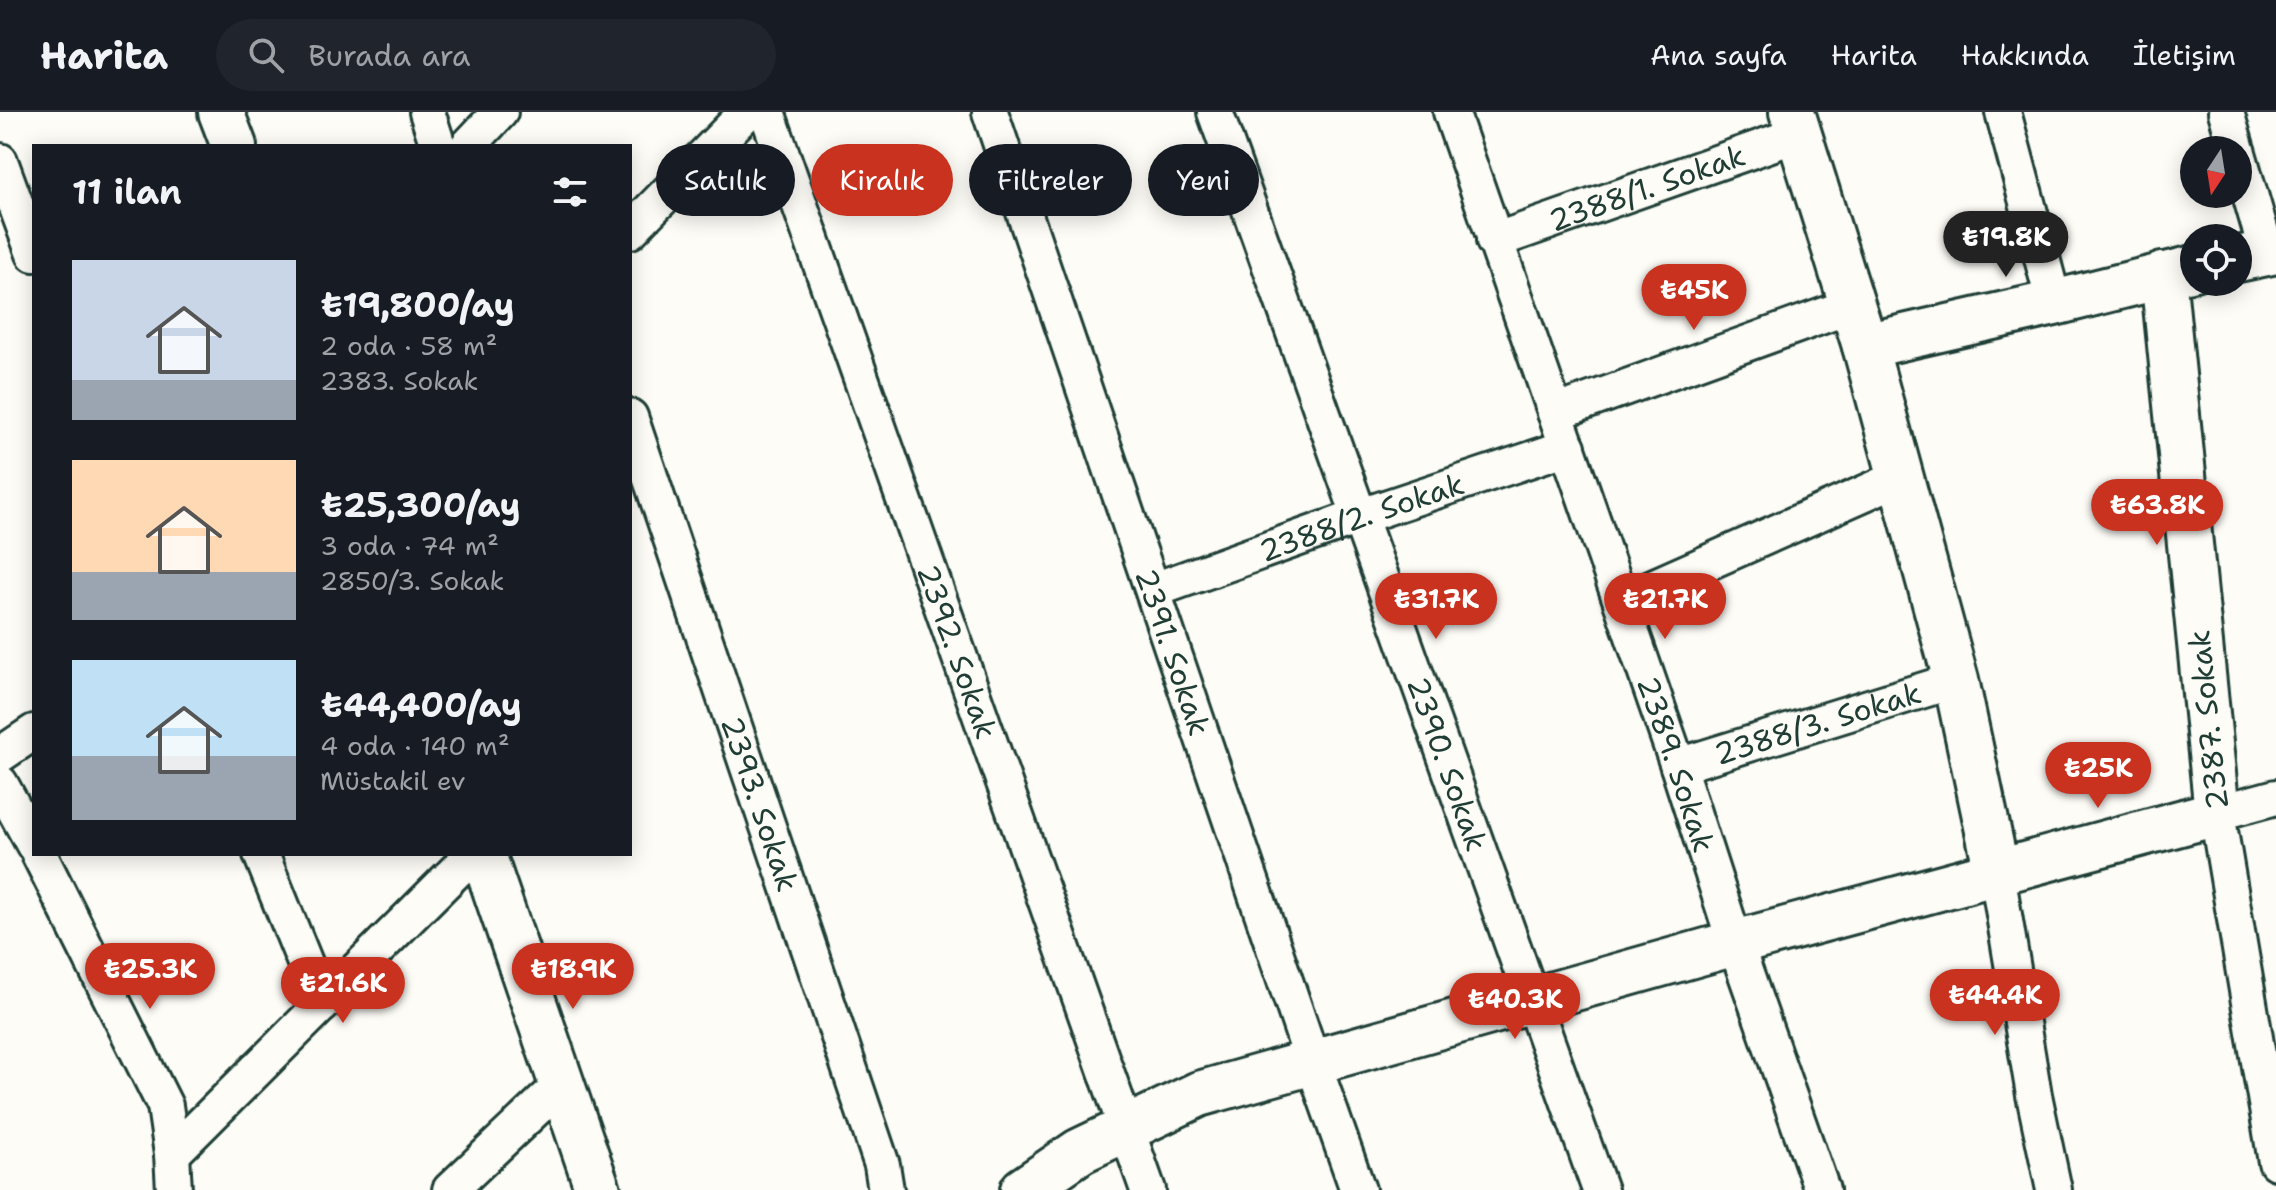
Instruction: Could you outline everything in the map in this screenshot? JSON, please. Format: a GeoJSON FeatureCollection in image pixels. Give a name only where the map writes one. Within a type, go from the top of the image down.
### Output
{"type":"FeatureCollection","features":[{"type":"Feature","properties":{"kind":"main road"},"geometry":{"type":"LineString","coordinates":[[221,112],[233,144]]}},
{"type":"Feature","properties":{"kind":"main road"},"geometry":{"type":"LineString","coordinates":[[1796,123],[1865,346],[1956,680],[1997,873]]}},
{"type":"Feature","properties":{"kind":"main road"},"geometry":{"type":"LineString","coordinates":[[1865,346],[2178,271]]}},
{"type":"Feature","properties":{"kind":"main road","name":"2387. Sokak"},"geometry":{"type":"LineString","coordinates":[[2178,271],[2217,813]]}},
{"type":"Feature","properties":{"kind":"main road"},"geometry":{"type":"LineString","coordinates":[[1023,1190],[1080,1151],[1199,1094],[1735,943],[2217,813]]}},
{"type":"Feature","properties":{"kind":"main road"},"geometry":{"type":"LineString","coordinates":[[484,856],[598,1190]]}},
{"type":"Feature","properties":{"kind":"street"},"geometry":{"type":"LineString","coordinates":[[427,112],[437,144]]}},
{"type":"Feature","properties":{"kind":"street"},"geometry":{"type":"LineString","coordinates":[[470,144],[500,112]]}},
{"type":"Feature","properties":{"kind":"street"},"geometry":{"type":"LineString","coordinates":[[632,229],[747,112]]}},
{"type":"Feature","properties":{"kind":"street","name":"2392. Sokak"},"geometry":{"type":"LineString","coordinates":[[767,112],[1148,1190]]}},
{"type":"Feature","properties":{"kind":"street","name":"2391. Sokak"},"geometry":{"type":"LineString","coordinates":[[990,112],[1358,1190]]}},
{"type":"Feature","properties":{"kind":"street","name":"2390. Sokak"},"geometry":{"type":"LineString","coordinates":[[1215,112],[1600,1190]]}},
{"type":"Feature","properties":{"kind":"street","name":"2389. Sokak"},"geometry":{"type":"LineString","coordinates":[[1451,112],[1822,1190]]}},
{"type":"Feature","properties":{"kind":"street"},"geometry":{"type":"LineString","coordinates":[[2003,112],[2054,303]]}},
{"type":"Feature","properties":{"kind":"street"},"geometry":{"type":"LineString","coordinates":[[2226,112],[2233,136]]}},
{"type":"Feature","properties":{"kind":"street","name":"2388/1. Sokak"},"geometry":{"type":"LineString","coordinates":[[1494,241],[1796,123]]}},
{"type":"Feature","properties":{"kind":"street"},"geometry":{"type":"LineString","coordinates":[[0,161],[32,249]]}},
{"type":"Feature","properties":{"kind":"street"},"geometry":{"type":"LineString","coordinates":[[2250,208],[2260,254]]}},
{"type":"Feature","properties":{"kind":"street"},"geometry":{"type":"LineString","coordinates":[[1555,413],[1853,305]]}},
{"type":"Feature","properties":{"kind":"street","name":"2393. Sokak"},"geometry":{"type":"LineString","coordinates":[[632,423],[882,1165],[886,1190]]}},
{"type":"Feature","properties":{"kind":"street","name":"2388/2. Sokak"},"geometry":{"type":"LineString","coordinates":[[1154,590],[1568,447]]}},
{"type":"Feature","properties":{"kind":"street"},"geometry":{"type":"LineString","coordinates":[[1621,601],[1901,477]]}},
{"type":"Feature","properties":{"kind":"street","name":"2388/3. Sokak"},"geometry":{"type":"LineString","coordinates":[[1678,766],[1956,680]]}},
{"type":"Feature","properties":{"kind":"street"},"geometry":{"type":"LineString","coordinates":[[0,755],[32,733]]}},
{"type":"Feature","properties":{"kind":"street"},"geometry":{"type":"LineString","coordinates":[[0,783],[32,841]]}},
{"type":"Feature","properties":{"kind":"street"},"geometry":{"type":"LineString","coordinates":[[2217,813],[2276,797]]}},
{"type":"Feature","properties":{"kind":"street","name":"2387. Sokak"},"geometry":{"type":"LineString","coordinates":[[2217,813],[2276,1162]]}},
{"type":"Feature","properties":{"kind":"street"},"geometry":{"type":"LineString","coordinates":[[40,856],[165,1106],[174,1190]]}},
{"type":"Feature","properties":{"kind":"street"},"geometry":{"type":"LineString","coordinates":[[262,856],[322,1005]]}},
{"type":"Feature","properties":{"kind":"street"},"geometry":{"type":"LineString","coordinates":[[172,1154],[471,856]]}},
{"type":"Feature","properties":{"kind":"street"},"geometry":{"type":"LineString","coordinates":[[1997,873],[2034,1095],[2054,1190]]}},
{"type":"Feature","properties":{"kind":"street"},"geometry":{"type":"LineString","coordinates":[[450,1190],[562,1084]]}}]}
